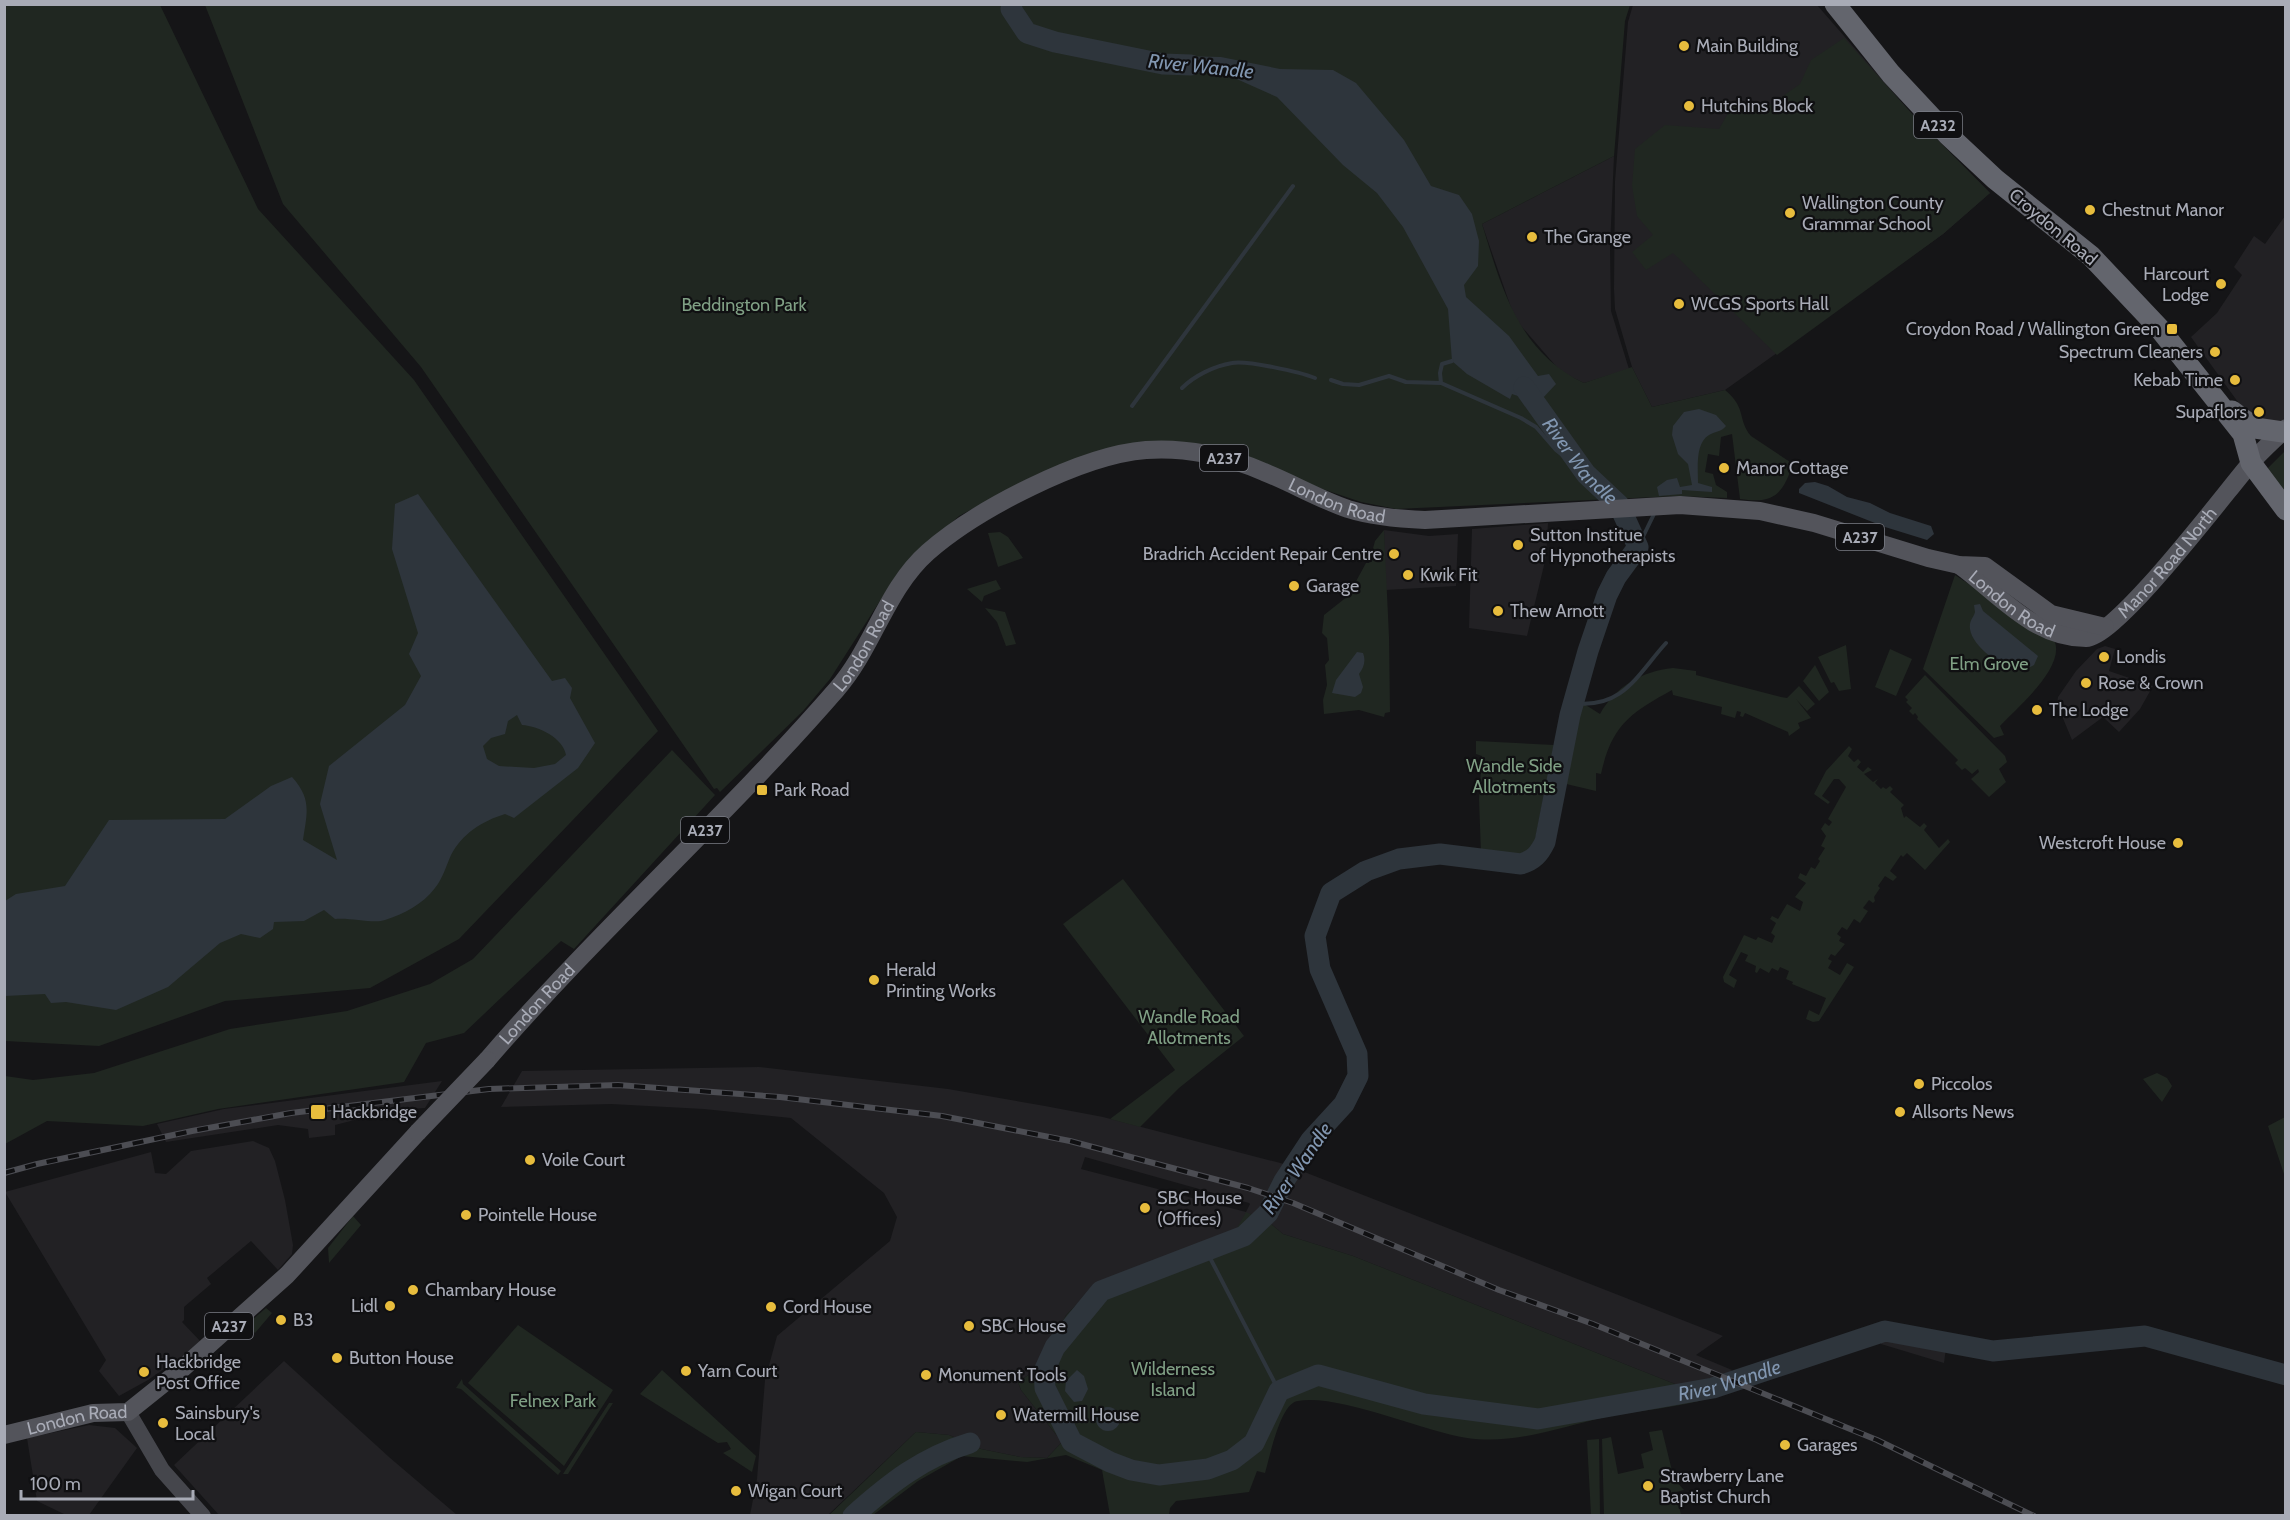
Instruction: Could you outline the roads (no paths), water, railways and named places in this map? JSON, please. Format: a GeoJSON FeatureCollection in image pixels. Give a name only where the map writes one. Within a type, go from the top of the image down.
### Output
{"type":"FeatureCollection","features":[{"type":"Feature","properties":{"kind":"highway","name":"Croydon Road"},"geometry":{"type":"LineString","coordinates":[[1835,4],[1891,74],[1956,143],[1995,179],[2091,256],[2184,357],[2246,440],[2251,463]]}},
{"type":"Feature","properties":{"kind":"highway"},"geometry":{"type":"LineString","coordinates":[[2223,407],[2255,428],[2284,430]]}},
{"type":"Feature","properties":{"kind":"highway","name":"A232"},"geometry":{"type":"LineString","coordinates":[[2251,463],[2286,510]]}},
{"type":"Feature","properties":{"kind":"main road","name":"A237"},"geometry":{"type":"LineString","coordinates":[[2251,463],[2284,430]]}},
{"type":"Feature","properties":{"kind":"main road","name":"London Road"},"geometry":{"type":"LineString","coordinates":[[4,1435],[93,1413],[128,1412],[183,1368],[287,1275],[487,1060],[538,1001],[598,942],[838,687],[914,566],[927,552],[967,522],[1024,491],[1085,465],[1141,451],[1163,449],[1238,462],[1344,508],[1389,518],[1425,520],[1653,506],[1723,507],[1776,514],[1814,522],[1959,565],[1985,566],[2050,614],[2105,627]]}},
{"type":"Feature","properties":{"kind":"main road","name":"Manor Road North"},"geometry":{"type":"LineString","coordinates":[[2070,636],[2091,637],[2132,605],[2251,463]]}},
{"type":"Feature","properties":{"kind":"main road","name":"London Road"},"geometry":{"type":"LineString","coordinates":[[1959,565],[2030,622],[2070,636]]}},
{"type":"Feature","properties":{"kind":"main road"},"geometry":{"type":"LineString","coordinates":[[128,1412],[162,1470],[203,1515]]}},
{"type":"Feature","properties":{"kind":"water"},"geometry":{"type":"Polygon","coordinates":[[[1181,56],[1221,57],[1280,69],[1333,70],[1356,83],[1404,140],[1431,186],[1459,195],[1472,214],[1479,241],[1478,266],[1464,285],[1466,297],[1509,336],[1538,376],[1549,374],[1556,384],[1541,400],[1542,408],[1528,406],[1527,399],[1512,394],[1510,399],[1467,374],[1452,361],[1448,309],[1403,227],[1377,193],[1343,165],[1277,97],[1221,72],[1192,73],[1180,67],[1163,64],[1181,56]]]}},
{"type":"Feature","properties":{"kind":"water"},"geometry":{"type":"Polygon","coordinates":[[[1699,409],[1716,415],[1726,426],[1709,435],[1699,450],[1698,483],[1712,487],[1712,492],[1682,490],[1682,494],[1659,496],[1657,487],[1667,480],[1677,478],[1680,487],[1692,485],[1688,464],[1678,454],[1672,435],[1673,426],[1684,412],[1699,409]]]}},
{"type":"Feature","properties":{"kind":"water"},"geometry":{"type":"Polygon","coordinates":[[[1815,482],[1828,486],[1847,497],[1870,503],[1890,513],[1931,526],[1934,534],[1927,540],[1885,527],[1799,493],[1799,489],[1805,483],[1815,482]]]}},
{"type":"Feature","properties":{"kind":"water"},"geometry":{"type":"Polygon","coordinates":[[[418,494],[552,681],[565,678],[572,688],[570,698],[595,743],[578,768],[514,818],[505,814],[488,820],[474,829],[456,847],[440,880],[430,894],[413,908],[392,918],[380,921],[335,919],[324,910],[304,921],[274,922],[273,929],[260,938],[241,934],[220,943],[168,987],[116,1010],[66,1002],[51,1003],[45,994],[5,996],[5,901],[16,894],[65,886],[109,820],[225,819],[271,786],[292,777],[303,792],[305,799],[307,814],[303,840],[337,860],[320,804],[329,766],[405,705],[421,676],[409,654],[418,633],[392,549],[395,504],[418,494]],[[517,715],[508,721],[505,734],[491,738],[483,746],[487,759],[499,766],[534,768],[555,764],[566,755],[555,738],[536,728],[522,725],[517,715]]]}},
{"type":"Feature","properties":{"kind":"water"},"geometry":{"type":"Polygon","coordinates":[[[1980,604],[1983,611],[2038,656],[2034,665],[2016,668],[2006,665],[1986,653],[1978,645],[1970,626],[1975,612],[1974,605],[1980,604]]]}},
{"type":"Feature","properties":{"kind":"water"},"geometry":{"type":"Polygon","coordinates":[[[1357,652],[1363,653],[1364,659],[1359,674],[1363,687],[1361,693],[1355,697],[1332,693],[1336,680],[1357,652]]]}},
{"type":"Feature","properties":{"kind":"water"},"geometry":{"type":"Polygon","coordinates":[[[1077,1370],[1084,1376],[1088,1389],[1082,1401],[1074,1402],[1065,1391],[1066,1381],[1077,1370]]]}},
{"type":"Feature","properties":{"kind":"water"},"geometry":{"type":"Polygon","coordinates":[[[1108,1407],[1116,1411],[1120,1419],[1116,1427],[1108,1431],[1100,1427],[1096,1419],[1100,1411],[1108,1407]]]}},
{"type":"Feature","properties":{"kind":"waterway","name":"River Wandle"},"geometry":{"type":"LineString","coordinates":[[1012,4],[1011,9],[1027,33],[1055,42],[1163,64],[1191,65]]}},
{"type":"Feature","properties":{"kind":"waterway"},"geometry":{"type":"LineString","coordinates":[[1132,406],[1293,186]]}},
{"type":"Feature","properties":{"kind":"waterway"},"geometry":{"type":"LineString","coordinates":[[1441,383],[1442,364],[1452,361]]}},
{"type":"Feature","properties":{"kind":"waterway"},"geometry":{"type":"LineString","coordinates":[[1182,388],[1205,372],[1232,363],[1273,367],[1315,378]]}},
{"type":"Feature","properties":{"kind":"waterway"},"geometry":{"type":"LineString","coordinates":[[1331,380],[1343,384],[1359,385],[1389,376],[1406,382],[1441,383],[1521,418],[1536,427],[1556,450],[1586,474]]}},
{"type":"Feature","properties":{"kind":"waterway","name":"River Wandle"},"geometry":{"type":"LineString","coordinates":[[1524,387],[1586,474],[1619,505],[1638,547],[1616,577],[1607,595],[1588,651],[1570,715],[1545,842],[1536,856],[1521,864],[1440,854],[1399,859],[1366,871],[1331,893],[1315,936],[1320,969],[1357,1054],[1358,1076],[1344,1104],[1311,1140],[1284,1181],[1268,1213],[1244,1236],[1101,1291],[1055,1347],[1044,1371],[1045,1388],[1072,1442],[1131,1470],[1159,1475],[1208,1469],[1232,1460],[1254,1443],[1279,1391],[1318,1375],[1424,1404],[1538,1419],[1713,1388],[1885,1331],[1993,1351],[2145,1336],[2286,1375]]}},
{"type":"Feature","properties":{"kind":"waterway"},"geometry":{"type":"LineString","coordinates":[[1638,547],[1655,512]]}},
{"type":"Feature","properties":{"kind":"waterway"},"geometry":{"type":"LineString","coordinates":[[1574,703],[1605,701],[1617,695],[1637,678],[1666,643]]}},
{"type":"Feature","properties":{"kind":"waterway"},"geometry":{"type":"LineString","coordinates":[[1207,1252],[1279,1391]]}},
{"type":"Feature","properties":{"kind":"waterway","name":"River Wandle"},"geometry":{"type":"LineString","coordinates":[[853,1516],[908,1472],[937,1456],[970,1443]]}},
{"type":"Feature","properties":{"kind":"railway"},"geometry":{"type":"LineString","coordinates":[[4,1173],[192,1131],[291,1113],[489,1089],[618,1085],[780,1097],[942,1116],[1070,1141],[1248,1188],[1293,1203],[1499,1290],[1593,1324],[1877,1440],[2034,1516]]}},
{"type":"Feature","properties":{"kind":"place","name":"Main Building"},"geometry":{"type":"Point","coordinates":[1684,46]}},
{"type":"Feature","properties":{"kind":"place","name":"Hutchins Block"},"geometry":{"type":"Point","coordinates":[1689,106]}},
{"type":"Feature","properties":{"kind":"place","name":"Chestnut Manor"},"geometry":{"type":"Point","coordinates":[2090,210]}},
{"type":"Feature","properties":{"kind":"place","name":"Wallington County Grammar School"},"geometry":{"type":"Point","coordinates":[1790,213]}},
{"type":"Feature","properties":{"kind":"place","name":"The Grange"},"geometry":{"type":"Point","coordinates":[1532,237]}},
{"type":"Feature","properties":{"kind":"place","name":"Harcourt Lodge"},"geometry":{"type":"Point","coordinates":[2221,284]}},
{"type":"Feature","properties":{"kind":"place","name":"WCGS Sports Hall"},"geometry":{"type":"Point","coordinates":[1679,304]}},
{"type":"Feature","properties":{"kind":"place","name":"Croydon Road / Wallington Green"},"geometry":{"type":"Point","coordinates":[2172,329]}},
{"type":"Feature","properties":{"kind":"place","name":"Spectrum Cleaners"},"geometry":{"type":"Point","coordinates":[2215,352]}},
{"type":"Feature","properties":{"kind":"place","name":"Kebab Time"},"geometry":{"type":"Point","coordinates":[2235,380]}},
{"type":"Feature","properties":{"kind":"place","name":"Supaflors"},"geometry":{"type":"Point","coordinates":[2259,412]}},
{"type":"Feature","properties":{"kind":"place","name":"Manor Cottage"},"geometry":{"type":"Point","coordinates":[1724,468]}},
{"type":"Feature","properties":{"kind":"place","name":"Sutton Institue of Hypnotherapists"},"geometry":{"type":"Point","coordinates":[1518,545]}},
{"type":"Feature","properties":{"kind":"place","name":"Bradrich Accident Repair Centre"},"geometry":{"type":"Point","coordinates":[1394,554]}},
{"type":"Feature","properties":{"kind":"place","name":"Kwik Fit"},"geometry":{"type":"Point","coordinates":[1408,575]}},
{"type":"Feature","properties":{"kind":"place","name":"Garage"},"geometry":{"type":"Point","coordinates":[1294,586]}},
{"type":"Feature","properties":{"kind":"place","name":"Thew Arnott"},"geometry":{"type":"Point","coordinates":[1498,611]}},
{"type":"Feature","properties":{"kind":"place","name":"Londis"},"geometry":{"type":"Point","coordinates":[2104,657]}},
{"type":"Feature","properties":{"kind":"place","name":"Rose & Crown"},"geometry":{"type":"Point","coordinates":[2086,683]}},
{"type":"Feature","properties":{"kind":"place","name":"The Lodge"},"geometry":{"type":"Point","coordinates":[2037,710]}},
{"type":"Feature","properties":{"kind":"place","name":"Park Road"},"geometry":{"type":"Point","coordinates":[762,790]}},
{"type":"Feature","properties":{"kind":"place","name":"Westcroft House"},"geometry":{"type":"Point","coordinates":[2178,843]}},
{"type":"Feature","properties":{"kind":"place","name":"Herald Printing Works"},"geometry":{"type":"Point","coordinates":[874,980]}},
{"type":"Feature","properties":{"kind":"place","name":"Piccolos"},"geometry":{"type":"Point","coordinates":[1919,1084]}},
{"type":"Feature","properties":{"kind":"place","name":"Hackbridge"},"geometry":{"type":"Point","coordinates":[318,1112]}},
{"type":"Feature","properties":{"kind":"place","name":"Allsorts News"},"geometry":{"type":"Point","coordinates":[1900,1112]}},
{"type":"Feature","properties":{"kind":"place","name":"Voile Court"},"geometry":{"type":"Point","coordinates":[530,1160]}},
{"type":"Feature","properties":{"kind":"place","name":"SBC House (Offices)"},"geometry":{"type":"Point","coordinates":[1145,1208]}},
{"type":"Feature","properties":{"kind":"place","name":"Pointelle House"},"geometry":{"type":"Point","coordinates":[466,1215]}},
{"type":"Feature","properties":{"kind":"place","name":"Chambary House"},"geometry":{"type":"Point","coordinates":[413,1290]}},
{"type":"Feature","properties":{"kind":"place","name":"Lidl"},"geometry":{"type":"Point","coordinates":[390,1306]}},
{"type":"Feature","properties":{"kind":"place","name":"Cord House"},"geometry":{"type":"Point","coordinates":[771,1307]}},
{"type":"Feature","properties":{"kind":"place","name":"B3"},"geometry":{"type":"Point","coordinates":[281,1320]}},
{"type":"Feature","properties":{"kind":"place","name":"SBC House"},"geometry":{"type":"Point","coordinates":[969,1326]}},
{"type":"Feature","properties":{"kind":"place","name":"Button House"},"geometry":{"type":"Point","coordinates":[337,1358]}},
{"type":"Feature","properties":{"kind":"place","name":"Yarn Court"},"geometry":{"type":"Point","coordinates":[686,1371]}},
{"type":"Feature","properties":{"kind":"place","name":"Hackbridge Post Office"},"geometry":{"type":"Point","coordinates":[144,1372]}},
{"type":"Feature","properties":{"kind":"place","name":"Monument Tools"},"geometry":{"type":"Point","coordinates":[926,1375]}},
{"type":"Feature","properties":{"kind":"place","name":"Watermill House"},"geometry":{"type":"Point","coordinates":[1001,1415]}},
{"type":"Feature","properties":{"kind":"place","name":"Sainsbury's Local"},"geometry":{"type":"Point","coordinates":[163,1423]}},
{"type":"Feature","properties":{"kind":"place","name":"Garages"},"geometry":{"type":"Point","coordinates":[1785,1445]}},
{"type":"Feature","properties":{"kind":"place","name":"Strawberry Lane Baptist Church"},"geometry":{"type":"Point","coordinates":[1648,1486]}},
{"type":"Feature","properties":{"kind":"place","name":"Wigan Court"},"geometry":{"type":"Point","coordinates":[736,1491]}},
{"type":"Feature","properties":{"kind":"park label","name":"Beddington Park"},"geometry":{"type":"Point","coordinates":[744,305]}},
{"type":"Feature","properties":{"kind":"park label","name":"Elm Grove"},"geometry":{"type":"Point","coordinates":[1989,664]}},
{"type":"Feature","properties":{"kind":"park label","name":"Wandle Side Allotments"},"geometry":{"type":"Point","coordinates":[1514,776]}},
{"type":"Feature","properties":{"kind":"park label","name":"Wandle Road Allotments"},"geometry":{"type":"Point","coordinates":[1189,1027]}},
{"type":"Feature","properties":{"kind":"park label","name":"Wilderness Island"},"geometry":{"type":"Point","coordinates":[1173,1379]}},
{"type":"Feature","properties":{"kind":"park label","name":"Felnex Park"},"geometry":{"type":"Point","coordinates":[553,1401]}}]}
